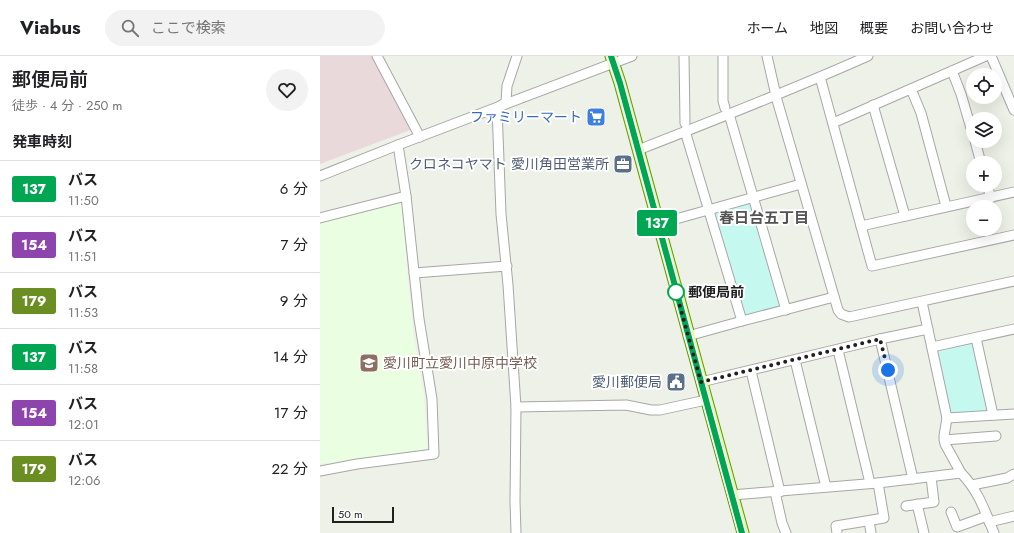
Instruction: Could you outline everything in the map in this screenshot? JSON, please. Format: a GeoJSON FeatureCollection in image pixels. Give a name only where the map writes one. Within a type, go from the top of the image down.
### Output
{"type":"FeatureCollection","features":[{"type":"Feature","properties":{"kind":"main road"},"geometry":{"type":"LineString","coordinates":[[613,60],[742,533]]}},
{"type":"Feature","properties":{"kind":"street"},"geometry":{"type":"LineString","coordinates":[[377,56],[420,137]]}},
{"type":"Feature","properties":{"kind":"street"},"geometry":{"type":"LineString","coordinates":[[497,108],[506,102],[507,86],[517,56]]}},
{"type":"Feature","properties":{"kind":"street"},"geometry":{"type":"LineString","coordinates":[[320,176],[497,108],[613,60],[632,56]]}},
{"type":"Feature","properties":{"kind":"street"},"geometry":{"type":"LineString","coordinates":[[684,56],[685,127],[708,210],[742,321]]}},
{"type":"Feature","properties":{"kind":"street"},"geometry":{"type":"LineString","coordinates":[[723,56],[723,101],[754,198],[786,310]]}},
{"type":"Feature","properties":{"kind":"street"},"geometry":{"type":"LineString","coordinates":[[767,56],[776,95],[801,184],[834,297],[838,310],[841,314],[849,317],[922,302],[1014,280]]}},
{"type":"Feature","properties":{"kind":"street"},"geometry":{"type":"LineString","coordinates":[[638,150],[685,127],[776,95],[868,56]]}},
{"type":"Feature","properties":{"kind":"street"},"geometry":{"type":"LineString","coordinates":[[833,123],[986,56]]}},
{"type":"Feature","properties":{"kind":"street"},"geometry":{"type":"LineString","coordinates":[[991,56],[1013,107]]}},
{"type":"Feature","properties":{"kind":"street"},"geometry":{"type":"LineString","coordinates":[[952,71],[966,112]]}},
{"type":"Feature","properties":{"kind":"street"},"geometry":{"type":"LineString","coordinates":[[820,77],[872,266],[1014,235]]}},
{"type":"Feature","properties":{"kind":"street"},"geometry":{"type":"LineString","coordinates":[[911,89],[921,112],[946,206]]}},
{"type":"Feature","properties":{"kind":"street"},"geometry":{"type":"LineString","coordinates":[[873,105],[904,216]]}},
{"type":"Feature","properties":{"kind":"street"},"geometry":{"type":"LineString","coordinates":[[497,108],[501,214],[507,266],[516,407],[516,533]]}},
{"type":"Feature","properties":{"kind":"street"},"geometry":{"type":"LineString","coordinates":[[320,471],[357,464],[434,454],[432,400],[419,319],[406,196],[398,145]]}},
{"type":"Feature","properties":{"kind":"street"},"geometry":{"type":"LineString","coordinates":[[658,224],[801,184]]}},
{"type":"Feature","properties":{"kind":"street"},"geometry":{"type":"LineString","coordinates":[[989,192],[991,198]]}},
{"type":"Feature","properties":{"kind":"street"},"geometry":{"type":"LineString","coordinates":[[861,226],[1014,192]]}},
{"type":"Feature","properties":{"kind":"street"},"geometry":{"type":"LineString","coordinates":[[320,218],[406,196]]}},
{"type":"Feature","properties":{"kind":"street"},"geometry":{"type":"LineString","coordinates":[[414,273],[507,266]]}},
{"type":"Feature","properties":{"kind":"street"},"geometry":{"type":"LineString","coordinates":[[688,336],[834,297]]}},
{"type":"Feature","properties":{"kind":"street"},"geometry":{"type":"LineString","coordinates":[[922,302],[947,418],[944,440],[945,444],[961,473],[972,484],[981,500],[994,533]]}},
{"type":"Feature","properties":{"kind":"street"},"geometry":{"type":"LineString","coordinates":[[701,382],[928,329]]}},
{"type":"Feature","properties":{"kind":"street"},"geometry":{"type":"LineString","coordinates":[[932,347],[1014,329]]}},
{"type":"Feature","properties":{"kind":"street"},"geometry":{"type":"LineString","coordinates":[[976,338],[993,415]]}},
{"type":"Feature","properties":{"kind":"street"},"geometry":{"type":"LineString","coordinates":[[880,339],[913,479]]}},
{"type":"Feature","properties":{"kind":"street"},"geometry":{"type":"LineString","coordinates":[[837,533],[836,526],[884,518],[838,350]]}},
{"type":"Feature","properties":{"kind":"street"},"geometry":{"type":"LineString","coordinates":[[795,360],[826,488]]}},
{"type":"Feature","properties":{"kind":"street"},"geometry":{"type":"LineString","coordinates":[[751,371],[778,492],[782,523],[786,533]]}},
{"type":"Feature","properties":{"kind":"street"},"geometry":{"type":"LineString","coordinates":[[516,407],[618,404],[651,410],[706,400]]}},
{"type":"Feature","properties":{"kind":"street"},"geometry":{"type":"LineString","coordinates":[[947,418],[1014,414]]}},
{"type":"Feature","properties":{"kind":"street"},"geometry":{"type":"LineString","coordinates":[[944,440],[996,436]]}},
{"type":"Feature","properties":{"kind":"street"},"geometry":{"type":"LineString","coordinates":[[732,495],[826,488],[961,473]]}},
{"type":"Feature","properties":{"kind":"street"},"geometry":{"type":"LineString","coordinates":[[972,484],[1006,478],[1014,474]]}},
{"type":"Feature","properties":{"kind":"street"},"geometry":{"type":"LineString","coordinates":[[906,506],[934,502],[931,477]]}},
{"type":"Feature","properties":{"kind":"street"},"geometry":{"type":"LineString","coordinates":[[917,504],[924,533]]}},
{"type":"Feature","properties":{"kind":"street"},"geometry":{"type":"LineString","coordinates":[[951,512],[958,530],[988,519],[1014,516]]}},
{"type":"Feature","properties":{"kind":"street"},"geometry":{"type":"LineString","coordinates":[[869,521],[871,533]]}},
{"type":"Feature","properties":{"kind":"shaded area"},"geometry":{"type":"Polygon","coordinates":[[[320,56],[372,56],[413,129],[320,164],[320,56]]]}},
{"type":"Feature","properties":{"kind":"shaded area","name":"愛川町立愛川中原中学校"},"geometry":{"type":"Polygon","coordinates":[[[398,201],[401,203],[413,332],[424,395],[427,447],[425,449],[320,464],[320,222],[398,201]]]}},
{"type":"Feature","properties":{"kind":"shaded area"},"geometry":{"type":"Polygon","coordinates":[[[752,202],[781,307],[744,317],[712,214],[752,202]]]}},
{"type":"Feature","properties":{"kind":"shaded area"},"geometry":{"type":"Polygon","coordinates":[[[973,342],[988,413],[949,416],[936,349],[973,342]]]}},
{"type":"Feature","properties":{"kind":"bus line","name":"137"},"geometry":{"type":"LineString","coordinates":[[611,56],[620,83],[742,533]]}},
{"type":"Feature","properties":{"kind":"place","name":"ファミリーマート"},"geometry":{"type":"Point","coordinates":[596,117]}},
{"type":"Feature","properties":{"kind":"place","name":"クロネコヤマト 愛川角田営業所"},"geometry":{"type":"Point","coordinates":[623,164]}},
{"type":"Feature","properties":{"kind":"place","name":"郵便局前"},"geometry":{"type":"Point","coordinates":[676,292]}},
{"type":"Feature","properties":{"kind":"place","name":"愛川町立愛川中原中学校"},"geometry":{"type":"Point","coordinates":[369,363]}},
{"type":"Feature","properties":{"kind":"place","name":"愛川郵便局"},"geometry":{"type":"Point","coordinates":[676,382]}},
{"type":"Feature","properties":{"kind":"district","name":"春日台五丁目"},"geometry":{"type":"Point","coordinates":[764,218]}},
{"type":"Feature","properties":{"kind":"route"},"geometry":{"type":"LineString","coordinates":[[676,292],[701,382],[880,339],[888,370]]}}]}
